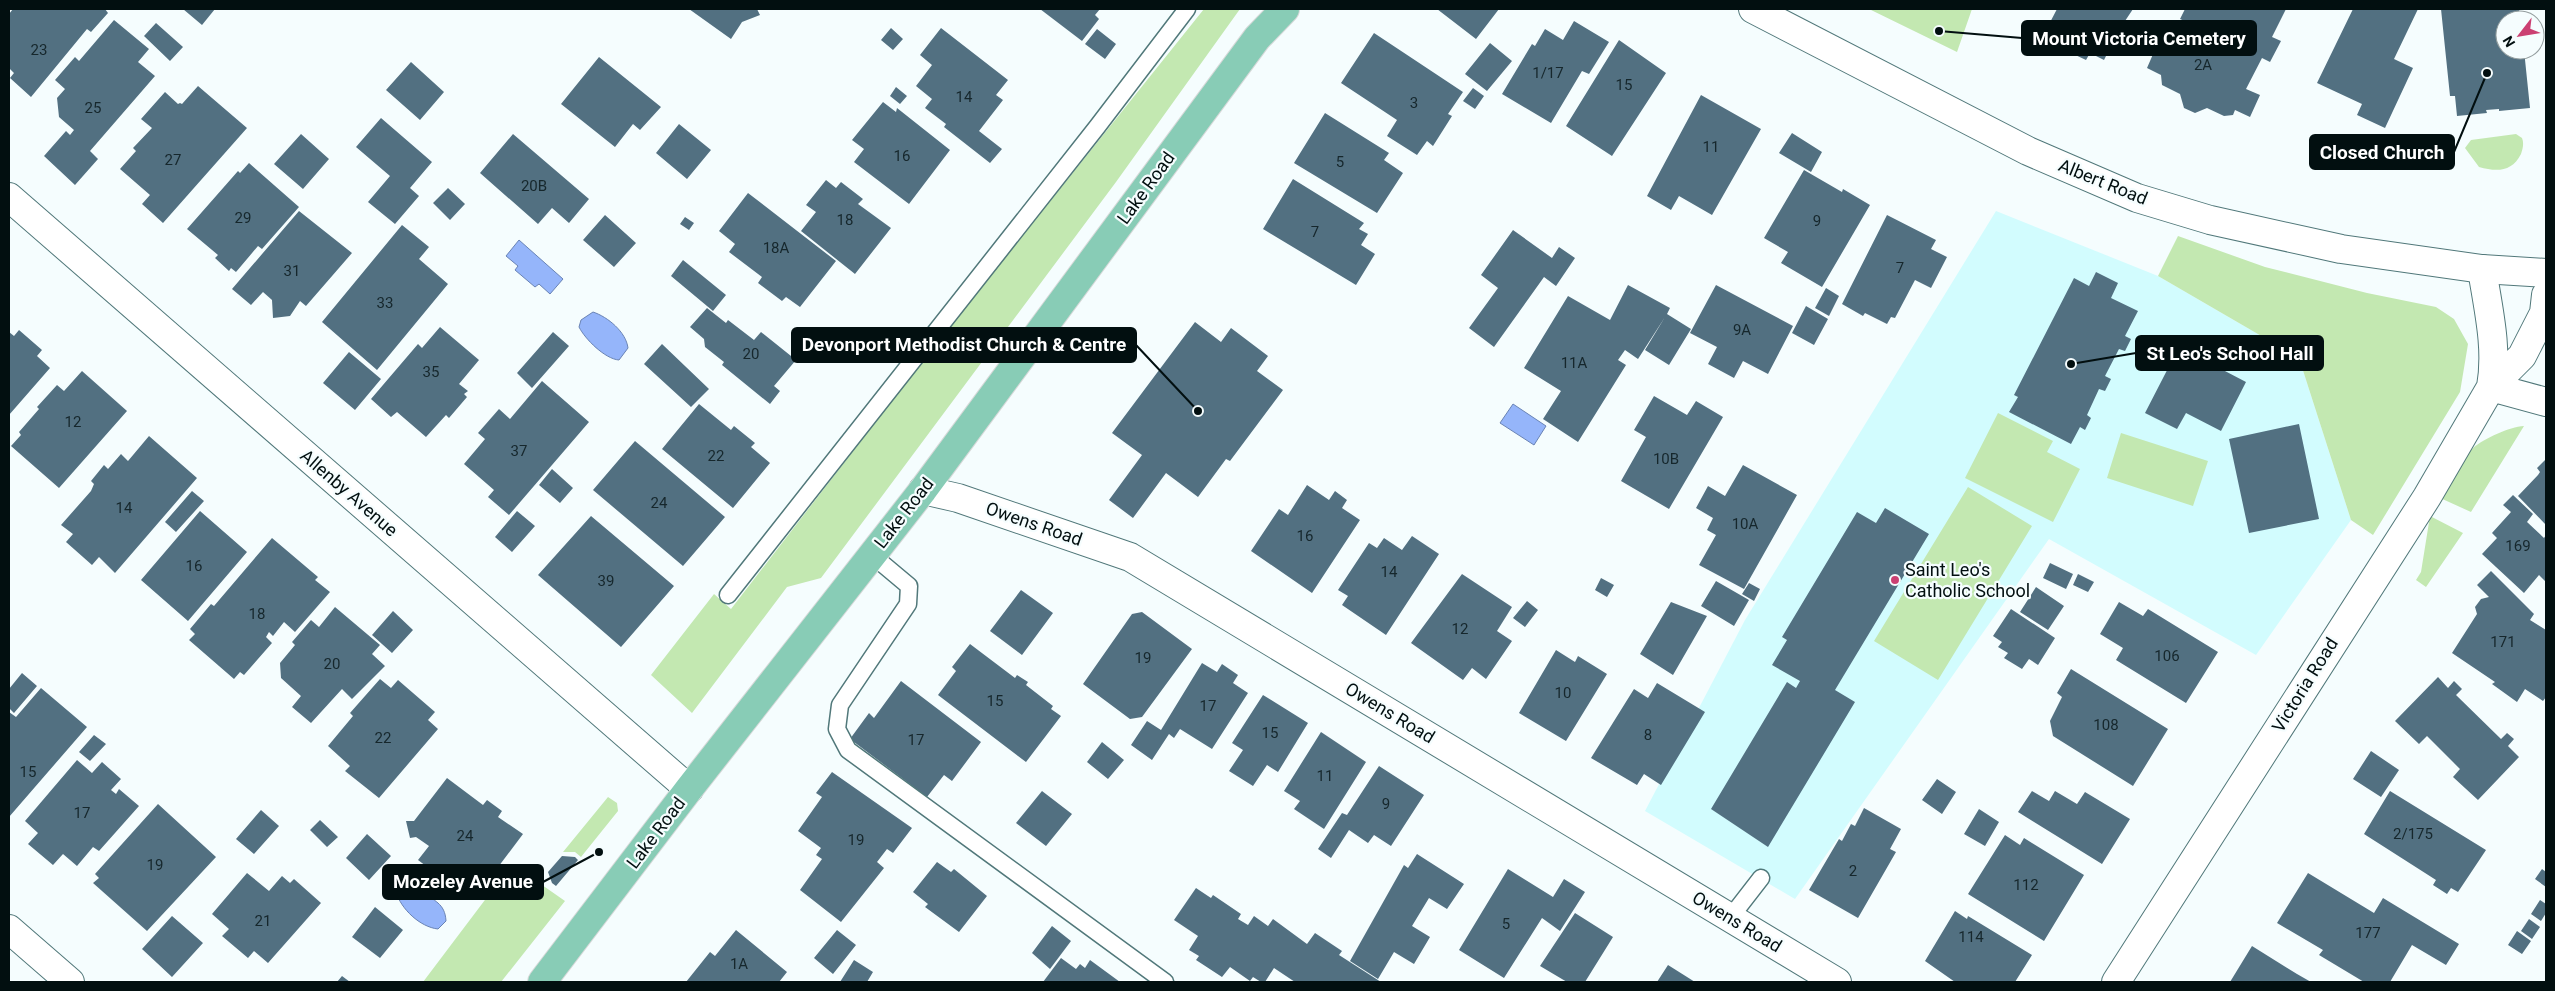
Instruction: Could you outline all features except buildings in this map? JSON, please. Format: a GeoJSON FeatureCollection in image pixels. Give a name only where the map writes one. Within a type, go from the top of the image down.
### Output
{"type":"FeatureCollection","features":[{"type":"Feature","properties":{"kind":"main road","name":"Lake Road"},"geometry":{"type":"LineString","coordinates":[[1257,38],[1271,9]]}},
{"type":"Feature","properties":{"kind":"main road","name":"Lake Road"},"geometry":{"type":"LineString","coordinates":[[542,982],[689,789],[923,490],[1257,38],[1285,9]]}},
{"type":"Feature","properties":{"kind":"street","name":"Albert Road"},"geometry":{"type":"LineString","coordinates":[[1753,9],[2028,151],[2137,198],[2265,234],[2350,250],[2482,269]]}},
{"type":"Feature","properties":{"kind":"street","name":"Allenby Avenue"},"geometry":{"type":"LineString","coordinates":[[9,198],[689,789]]}},
{"type":"Feature","properties":{"kind":"street"},"geometry":{"type":"LineString","coordinates":[[2482,269],[2546,273]]}},
{"type":"Feature","properties":{"kind":"street","name":"Victoria Road"},"geometry":{"type":"LineString","coordinates":[[2482,269],[2493,340],[2495,367],[2491,387]]}},
{"type":"Feature","properties":{"kind":"street","name":"Victoria Road"},"geometry":{"type":"LineString","coordinates":[[2116,982],[2427,497],[2491,387],[2522,356],[2544,314],[2546,296]]}},
{"type":"Feature","properties":{"kind":"street"},"geometry":{"type":"LineString","coordinates":[[2491,387],[2546,402]]}},
{"type":"Feature","properties":{"kind":"street","name":"Owens Road"},"geometry":{"type":"LineString","coordinates":[[923,490],[958,498],[1130,557],[1837,982]]}},
{"type":"Feature","properties":{"kind":"street"},"geometry":{"type":"LineString","coordinates":[[9,929],[70,982]]}},
{"type":"Feature","properties":{"kind":"lane"},"geometry":{"type":"LineString","coordinates":[[728,595],[1097,127],[1187,9]]}},
{"type":"Feature","properties":{"kind":"lane"},"geometry":{"type":"LineString","coordinates":[[872,555],[909,586],[908,604],[840,705],[837,729],[848,750],[1166,982]]}},
{"type":"Feature","properties":{"kind":"lane"},"geometry":{"type":"LineString","coordinates":[[1730,918],[1761,878]]}},
{"type":"Feature","properties":{"kind":"shaded area","name":"Saint Leo's Catholic School"},"geometry":{"type":"Polygon","coordinates":[[[1996,211],[2158,276],[2299,358],[2351,520],[2256,655],[2049,539],[1795,899],[1645,811],[1745,620],[1996,211]]]}},
{"type":"Feature","properties":{"kind":"green space"},"geometry":{"type":"Polygon","coordinates":[[[1204,9],[1240,9],[1116,182],[821,578],[787,587],[692,713],[651,675],[714,594],[731,609],[946,331],[1204,9]]]}},
{"type":"Feature","properties":{"kind":"green space"},"geometry":{"type":"Polygon","coordinates":[[[1869,9],[1972,9],[1957,52],[1869,9]]]}},
{"type":"Feature","properties":{"kind":"green space"},"geometry":{"type":"Polygon","coordinates":[[[2516,134],[2523,140],[2521,154],[2513,164],[2503,169],[2492,170],[2479,167],[2465,148],[2471,140],[2516,134]]]}},
{"type":"Feature","properties":{"kind":"green space"},"geometry":{"type":"Polygon","coordinates":[[[2178,236],[2265,267],[2367,293],[2436,307],[2454,319],[2468,344],[2460,392],[2373,535],[2351,520],[2299,358],[2158,276],[2178,236]]]}},
{"type":"Feature","properties":{"kind":"green space"},"geometry":{"type":"Polygon","coordinates":[[[1998,413],[2053,441],[2047,452],[2080,469],[2053,522],[1965,478],[1998,413]]]}},
{"type":"Feature","properties":{"kind":"green space"},"geometry":{"type":"Polygon","coordinates":[[[2524,426],[2471,512],[2438,497],[2464,458],[2473,448],[2497,434],[2511,428],[2524,426]]]}},
{"type":"Feature","properties":{"kind":"green space"},"geometry":{"type":"Polygon","coordinates":[[[2121,433],[2208,461],[2193,506],[2107,478],[2121,433]]]}},
{"type":"Feature","properties":{"kind":"green space"},"geometry":{"type":"Polygon","coordinates":[[[1968,487],[2032,526],[1938,680],[1874,641],[1968,487]]]}},
{"type":"Feature","properties":{"kind":"green space"},"geometry":{"type":"Polygon","coordinates":[[[2430,516],[2463,533],[2426,587],[2416,580],[2421,572],[2430,516]]]}},
{"type":"Feature","properties":{"kind":"green space"},"geometry":{"type":"Polygon","coordinates":[[[608,797],[617,803],[618,811],[581,857],[575,852],[563,852],[608,797]]]}},
{"type":"Feature","properties":{"kind":"green space"},"geometry":{"type":"Polygon","coordinates":[[[512,864],[565,901],[501,982],[423,982],[512,864]]]}},
{"type":"Feature","properties":{"kind":"water"},"geometry":{"type":"Polygon","coordinates":[[[519,240],[563,279],[550,294],[539,284],[535,287],[515,270],[518,266],[506,256],[519,240]]]}},
{"type":"Feature","properties":{"kind":"water"},"geometry":{"type":"Polygon","coordinates":[[[593,312],[605,317],[624,336],[628,348],[619,360],[608,356],[596,348],[579,327],[581,320],[593,312]]]}},
{"type":"Feature","properties":{"kind":"water"},"geometry":{"type":"Polygon","coordinates":[[[1513,404],[1546,426],[1534,445],[1500,423],[1513,404]]]}},
{"type":"Feature","properties":{"kind":"water"},"geometry":{"type":"Polygon","coordinates":[[[409,879],[444,910],[446,921],[438,929],[431,928],[418,921],[402,905],[396,892],[409,879]]]}},
{"type":"Feature","properties":{"kind":"place","name":"Mount Victoria Cemetery"},"geometry":{"type":"Point","coordinates":[1939,31]}},
{"type":"Feature","properties":{"kind":"place","name":"Closed Church"},"geometry":{"type":"Point","coordinates":[2487,73]}},
{"type":"Feature","properties":{"kind":"place","name":"St Leo's School Hall"},"geometry":{"type":"Point","coordinates":[2071,364]}},
{"type":"Feature","properties":{"kind":"place","name":"Devonport Methodist Church & Centre"},"geometry":{"type":"Point","coordinates":[1198,411]}},
{"type":"Feature","properties":{"kind":"place","name":"Saint Leo's Catholic School"},"geometry":{"type":"Point","coordinates":[1895,580]}},
{"type":"Feature","properties":{"kind":"place","name":"Mozeley Avenue"},"geometry":{"type":"Point","coordinates":[599,852]}}]}
